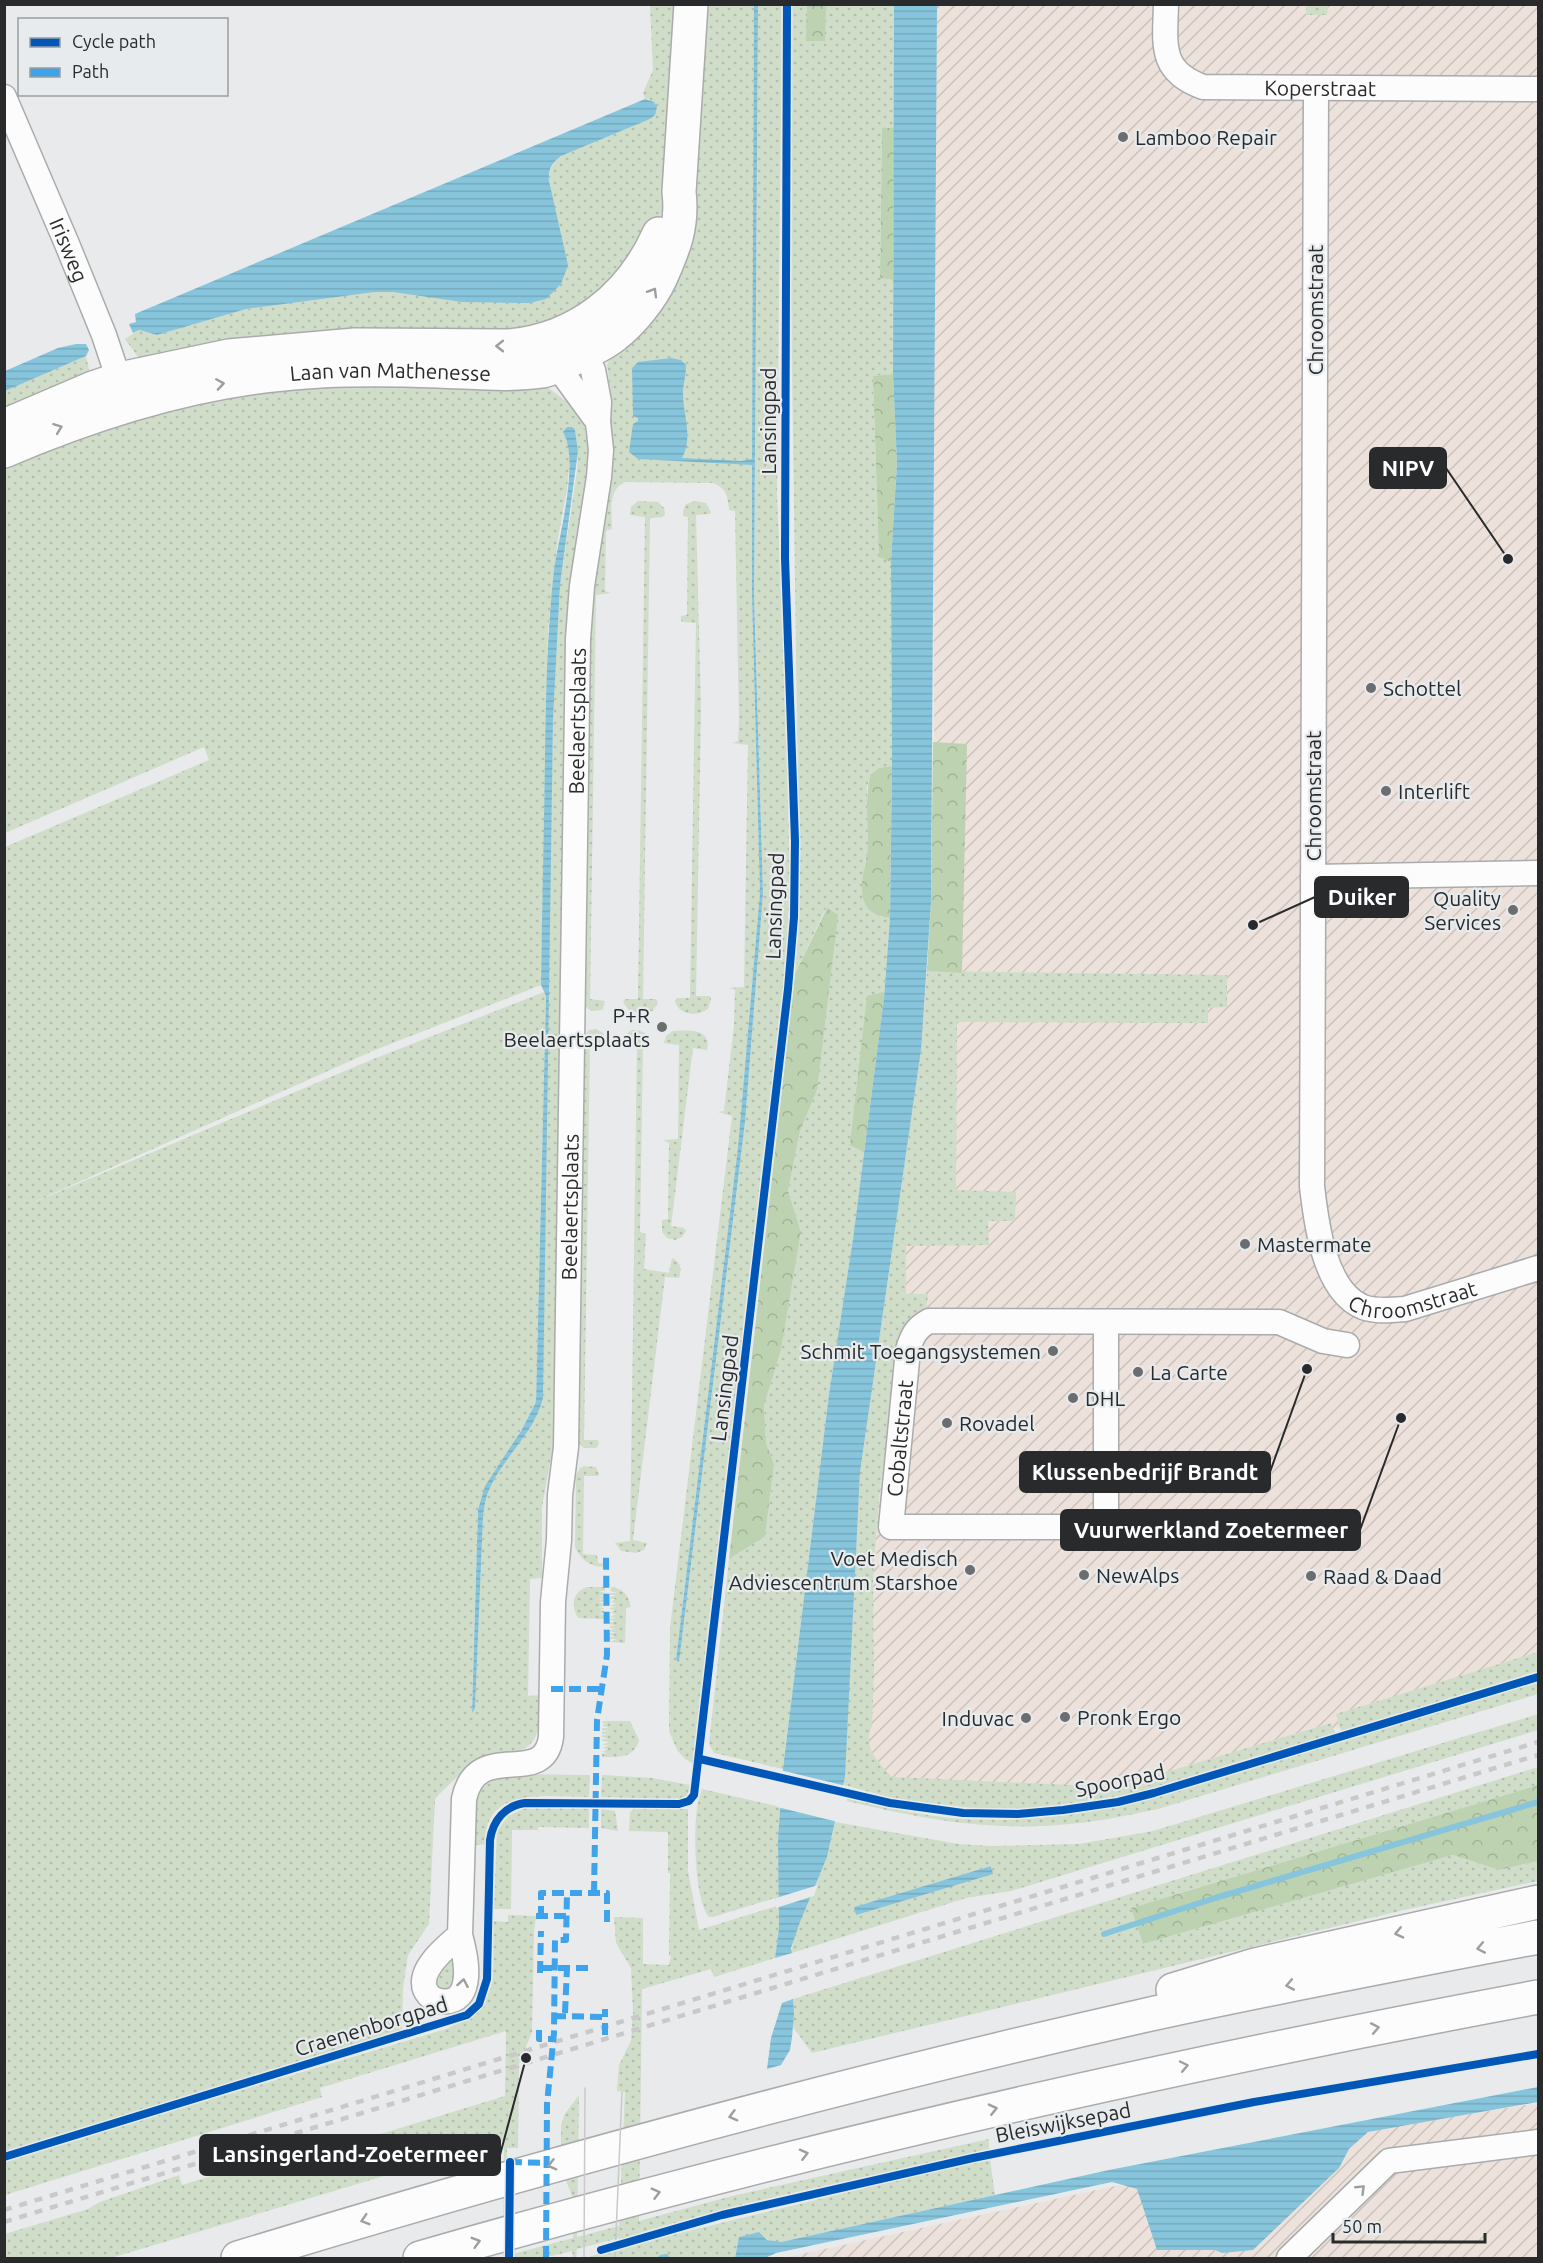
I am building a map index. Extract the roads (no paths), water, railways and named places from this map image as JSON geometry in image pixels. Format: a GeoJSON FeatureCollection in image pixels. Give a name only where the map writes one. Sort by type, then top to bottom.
{"type":"FeatureCollection","features":[{"type":"Feature","properties":{"kind":"main road","name":"Laan van Mathenesse"},"geometry":{"type":"LineString","coordinates":[[4,451],[59,427],[124,392],[229,356],[355,345],[509,346],[534,344],[566,352],[587,322],[635,276],[655,244],[679,192],[691,4]]}},
{"type":"Feature","properties":{"kind":"main road","name":"Laan van Mathenesse"},"geometry":{"type":"LineString","coordinates":[[4,426],[93,388],[124,392]]}},
{"type":"Feature","properties":{"kind":"main road"},"geometry":{"type":"LineString","coordinates":[[831,2091],[1255,1965],[1539,1902]]}},
{"type":"Feature","properties":{"kind":"main road"},"geometry":{"type":"LineString","coordinates":[[237,2259],[492,2182],[831,2091],[1143,2016],[1539,1937]]}},
{"type":"Feature","properties":{"kind":"main road"},"geometry":{"type":"LineString","coordinates":[[420,2259],[737,2171],[984,2111],[1249,2053],[1538,1998]]}},
{"type":"Feature","properties":{"kind":"street","name":"Koperstraat"},"geometry":{"type":"LineString","coordinates":[[1166,4],[1166,53],[1171,65],[1180,76],[1203,87],[1539,89]]}},
{"type":"Feature","properties":{"kind":"street","name":"Chroomstraat"},"geometry":{"type":"LineString","coordinates":[[1316,88],[1312,877],[1312,1186],[1316,1221],[1320,1240],[1334,1276],[1346,1295],[1362,1306],[1382,1310],[1405,1310],[1539,1268]]}},
{"type":"Feature","properties":{"kind":"street","name":"Irisweg"},"geometry":{"type":"LineString","coordinates":[[4,97],[67,244],[124,392]]}},
{"type":"Feature","properties":{"kind":"street","name":"Beelaertsplaats"},"geometry":{"type":"LineString","coordinates":[[460,1935],[464,1799],[467,1788],[478,1774],[491,1766],[530,1764],[537,1761],[547,1749],[551,1737],[553,1602],[559,1540],[560,1495],[566,1447],[578,630],[582,586],[600,467],[598,422],[566,352]]}},
{"type":"Feature","properties":{"kind":"street"},"geometry":{"type":"LineString","coordinates":[[1312,877],[1539,873]]}},
{"type":"Feature","properties":{"kind":"street","name":"Cobaltstraat"},"geometry":{"type":"LineString","coordinates":[[1346,1527],[891,1527],[908,1350],[912,1335],[929,1321],[1279,1322],[1323,1341],[1347,1345]]}},
{"type":"Feature","properties":{"kind":"street"},"geometry":{"type":"LineString","coordinates":[[1106,1322],[1106,1526]]}},
{"type":"Feature","properties":{"kind":"street"},"geometry":{"type":"LineString","coordinates":[[1289,2259],[1389,2161],[1539,2142]]}},
{"type":"Feature","properties":{"kind":"water"},"geometry":{"type":"Polygon","coordinates":[[[754,5],[758,5],[754,596],[763,893],[745,1122],[679,1662],[676,1660],[738,1147],[760,893],[752,596],[752,465],[638,459],[629,452],[633,424],[638,421],[638,418],[633,416],[632,368],[638,362],[671,358],[681,360],[686,365],[683,399],[687,442],[682,458],[741,461],[752,459],[754,5]]]}},
{"type":"Feature","properties":{"kind":"water"},"geometry":{"type":"Polygon","coordinates":[[[894,5],[937,5],[931,902],[921,1050],[860,1472],[845,1777],[827,1857],[800,1922],[791,1948],[792,1953],[775,1958],[779,1928],[778,1839],[783,1769],[829,1394],[853,1239],[884,998],[890,918],[891,562],[897,463],[893,374],[894,5]]]}},
{"type":"Feature","properties":{"kind":"water"},"geometry":{"type":"Polygon","coordinates":[[[645,99],[654,102],[657,107],[655,115],[650,119],[561,156],[551,167],[549,181],[568,265],[561,284],[546,299],[530,303],[462,302],[393,292],[375,292],[246,309],[157,335],[139,330],[133,333],[129,324],[136,322],[135,314],[645,99]]]}},
{"type":"Feature","properties":{"kind":"water"},"geometry":{"type":"Polygon","coordinates":[[[86,344],[89,350],[86,356],[5,391],[5,371],[58,348],[86,344]]]}},
{"type":"Feature","properties":{"kind":"water"},"geometry":{"type":"Polygon","coordinates":[[[567,427],[575,430],[578,451],[560,585],[553,720],[543,1398],[533,1423],[495,1478],[486,1500],[483,1518],[475,1708],[472,1713],[478,1510],[485,1486],[521,1431],[536,1402],[546,996],[541,985],[546,686],[554,570],[569,479],[568,445],[563,432],[567,427]]]}},
{"type":"Feature","properties":{"kind":"water"},"geometry":{"type":"Polygon","coordinates":[[[991,1866],[993,1874],[856,1915],[854,1907],[991,1866]]]}},
{"type":"Feature","properties":{"kind":"water"},"geometry":{"type":"Polygon","coordinates":[[[793,1999],[794,2014],[790,2050],[781,2065],[767,2069],[771,2038],[782,2003],[793,1999]]]}},
{"type":"Feature","properties":{"kind":"water"},"geometry":{"type":"Polygon","coordinates":[[[1538,2087],[1538,2102],[1368,2132],[1349,2149],[1339,2168],[1253,2250],[1222,2253],[1215,2250],[1157,2250],[1137,2189],[1112,2182],[776,2253],[765,2258],[735,2258],[739,2237],[759,2232],[767,2240],[781,2242],[1109,2170],[1538,2087]]]}},
{"type":"Feature","properties":{"kind":"waterway"},"geometry":{"type":"LineString","coordinates":[[1104,1934],[1215,1898],[1538,1802]]}},
{"type":"Feature","properties":{"kind":"waterway"},"geometry":{"type":"LineString","coordinates":[[661,2258],[666,2257]]}},
{"type":"Feature","properties":{"kind":"tram line"},"geometry":{"type":"LineString","coordinates":[[584,2258],[585,2088]]}},
{"type":"Feature","properties":{"kind":"tram line"},"geometry":{"type":"LineString","coordinates":[[615,2258],[622,2092]]}},
{"type":"Feature","properties":{"kind":"railway"},"geometry":{"type":"LineString","coordinates":[[4,2210],[1538,1742]]}},
{"type":"Feature","properties":{"kind":"railway"},"geometry":{"type":"LineString","coordinates":[[4,2222],[1538,1755]]}},
{"type":"Feature","properties":{"kind":"place","name":"Lamboo Repair"},"geometry":{"type":"Point","coordinates":[1123,137]}},
{"type":"Feature","properties":{"kind":"place","name":"NIPV"},"geometry":{"type":"Point","coordinates":[1508,559]}},
{"type":"Feature","properties":{"kind":"place","name":"Schottel"},"geometry":{"type":"Point","coordinates":[1371,688]}},
{"type":"Feature","properties":{"kind":"place","name":"Interlift"},"geometry":{"type":"Point","coordinates":[1386,791]}},
{"type":"Feature","properties":{"kind":"place","name":"Quality Services"},"geometry":{"type":"Point","coordinates":[1513,910]}},
{"type":"Feature","properties":{"kind":"place","name":"Duiker"},"geometry":{"type":"Point","coordinates":[1253,925]}},
{"type":"Feature","properties":{"kind":"place","name":"P+R Beelaertsplaats"},"geometry":{"type":"Point","coordinates":[662,1027]}},
{"type":"Feature","properties":{"kind":"place","name":"Mastermate"},"geometry":{"type":"Point","coordinates":[1245,1244]}},
{"type":"Feature","properties":{"kind":"place","name":"Schmit Toegangsystemen"},"geometry":{"type":"Point","coordinates":[1053,1351]}},
{"type":"Feature","properties":{"kind":"place","name":"Klussenbedrijf Brandt"},"geometry":{"type":"Point","coordinates":[1307,1369]}},
{"type":"Feature","properties":{"kind":"place","name":"La Carte"},"geometry":{"type":"Point","coordinates":[1138,1372]}},
{"type":"Feature","properties":{"kind":"place","name":"DHL"},"geometry":{"type":"Point","coordinates":[1073,1398]}},
{"type":"Feature","properties":{"kind":"place","name":"Vuurwerkland Zoetermeer"},"geometry":{"type":"Point","coordinates":[1401,1418]}},
{"type":"Feature","properties":{"kind":"place","name":"Rovadel"},"geometry":{"type":"Point","coordinates":[947,1423]}},
{"type":"Feature","properties":{"kind":"place","name":"Voet Medisch Adviescentrum Starshoe"},"geometry":{"type":"Point","coordinates":[970,1570]}},
{"type":"Feature","properties":{"kind":"place","name":"NewAlps"},"geometry":{"type":"Point","coordinates":[1084,1575]}},
{"type":"Feature","properties":{"kind":"place","name":"Raad & Daad"},"geometry":{"type":"Point","coordinates":[1311,1576]}},
{"type":"Feature","properties":{"kind":"place","name":"Pronk Ergo"},"geometry":{"type":"Point","coordinates":[1065,1717]}},
{"type":"Feature","properties":{"kind":"place","name":"Induvac"},"geometry":{"type":"Point","coordinates":[1026,1718]}},
{"type":"Feature","properties":{"kind":"place","name":"Lansingerland-Zoetermeer"},"geometry":{"type":"Point","coordinates":[526,2058]}}]}
